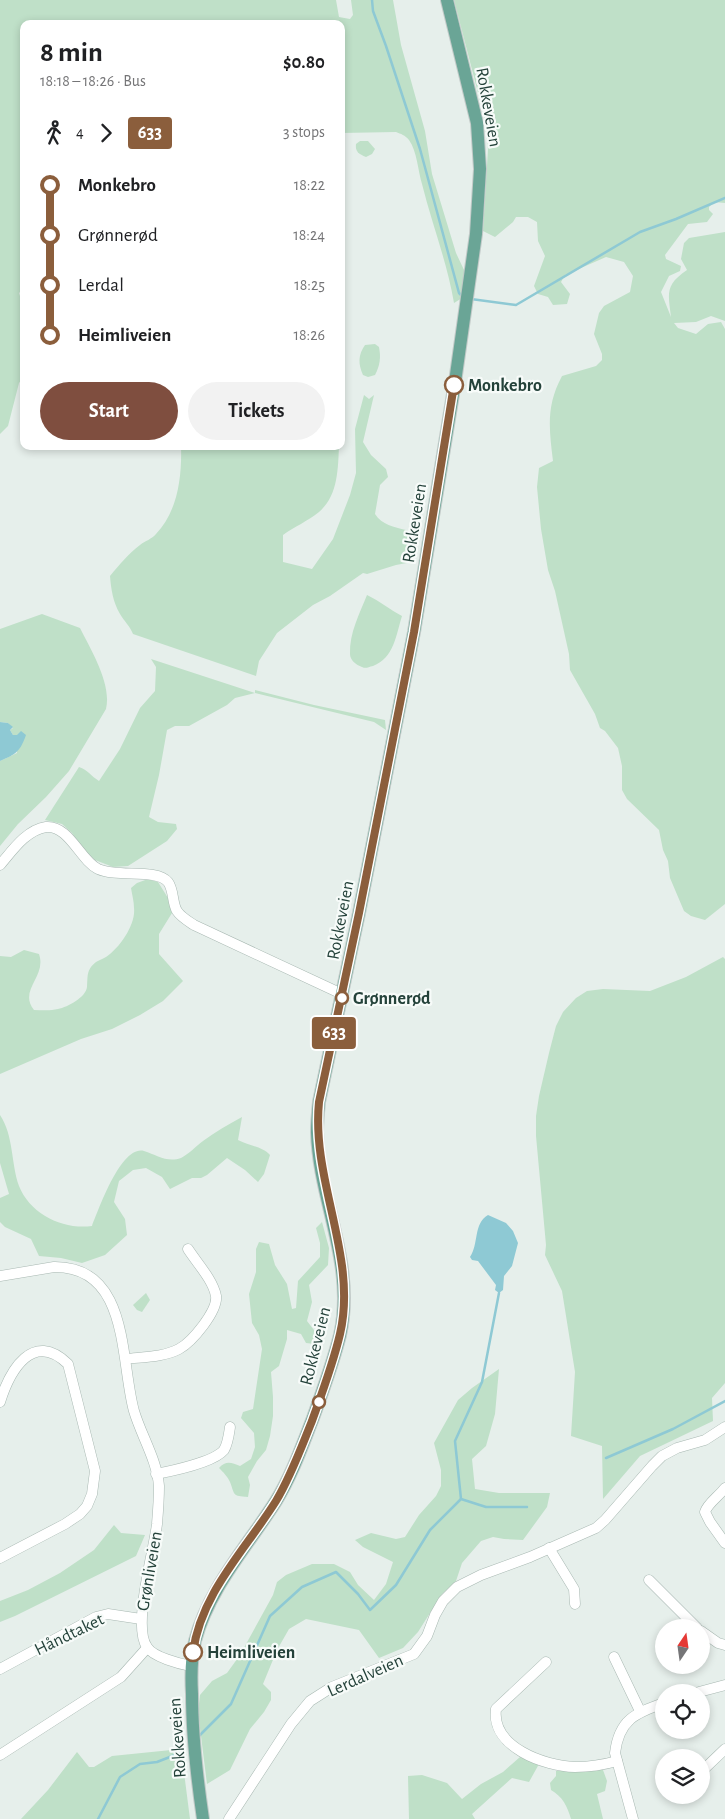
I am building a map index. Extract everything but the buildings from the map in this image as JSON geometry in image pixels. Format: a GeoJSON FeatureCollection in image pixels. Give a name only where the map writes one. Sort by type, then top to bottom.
{"type":"FeatureCollection","features":[{"type":"Feature","properties":{"kind":"main road","name":"Rokkeveien"},"geometry":{"type":"LineString","coordinates":[[203,1819],[194,1748],[191,1666],[197,1634],[212,1597],[276,1501],[291,1472],[323,1390],[340,1334],[345,1302],[343,1271],[320,1158],[317,1134],[319,1102],[414,632],[467,297],[478,206],[480,149],[477,122],[447,0]]}},
{"type":"Feature","properties":{"kind":"street"},"geometry":{"type":"LineString","coordinates":[[0,865],[31,833],[46,827],[57,830],[68,837],[86,860],[97,868],[111,873],[158,875],[168,882],[176,910],[183,918],[194,925],[342,994]]}},
{"type":"Feature","properties":{"kind":"street"},"geometry":{"type":"LineString","coordinates":[[126,1359],[166,1354],[180,1349],[208,1318],[215,1306],[216,1296],[212,1286],[188,1249]]}},
{"type":"Feature","properties":{"kind":"street","name":"Grønliveien"},"geometry":{"type":"LineString","coordinates":[[0,1276],[29,1270],[63,1267],[80,1271],[103,1289],[118,1319],[134,1410],[158,1485],[157,1523],[141,1619],[143,1638],[147,1648]]}},
{"type":"Feature","properties":{"kind":"street"},"geometry":{"type":"LineString","coordinates":[[0,1402],[14,1370],[25,1357],[37,1352],[49,1351],[59,1355],[68,1364],[95,1471],[92,1494],[87,1506],[80,1514],[65,1524],[0,1558]]}},
{"type":"Feature","properties":{"kind":"street"},"geometry":{"type":"LineString","coordinates":[[156,1474],[199,1463],[223,1451],[228,1440],[230,1427]]}},
{"type":"Feature","properties":{"kind":"street","name":"Lerdalveien"},"geometry":{"type":"LineString","coordinates":[[229,1819],[292,1724],[310,1702],[332,1687],[414,1654],[427,1636],[443,1601],[457,1587],[481,1575],[588,1532],[600,1525],[662,1456],[677,1448],[705,1440],[725,1427]]}},
{"type":"Feature","properties":{"kind":"street"},"geometry":{"type":"LineString","coordinates":[[725,1488],[707,1506],[705,1512],[725,1543]]}},
{"type":"Feature","properties":{"kind":"street"},"geometry":{"type":"LineString","coordinates":[[550,1548],[574,1589],[575,1604]]}},
{"type":"Feature","properties":{"kind":"street"},"geometry":{"type":"LineString","coordinates":[[649,1580],[688,1619]]}},
{"type":"Feature","properties":{"kind":"street","name":"Håndtaket"},"geometry":{"type":"LineString","coordinates":[[0,1669],[96,1617],[108,1614],[141,1619]]}},
{"type":"Feature","properties":{"kind":"street"},"geometry":{"type":"LineString","coordinates":[[710,1637],[725,1645]]}},
{"type":"Feature","properties":{"kind":"street"},"geometry":{"type":"LineString","coordinates":[[0,1756],[121,1677],[147,1648],[162,1657],[191,1666]]}},
{"type":"Feature","properties":{"kind":"street"},"geometry":{"type":"LineString","coordinates":[[614,1657],[640,1711]]}},
{"type":"Feature","properties":{"kind":"street"},"geometry":{"type":"LineString","coordinates":[[546,1662],[496,1709],[495,1718],[507,1740],[524,1754],[557,1764],[574,1767],[617,1762]]}},
{"type":"Feature","properties":{"kind":"street"},"geometry":{"type":"LineString","coordinates":[[710,1689],[725,1685]]}},
{"type":"Feature","properties":{"kind":"street"},"geometry":{"type":"LineString","coordinates":[[633,1819],[614,1753],[619,1735],[626,1724],[640,1711],[655,1706]]}},
{"type":"Feature","properties":{"kind":"street"},"geometry":{"type":"LineString","coordinates":[[710,1763],[725,1749]]}},
{"type":"Feature","properties":{"kind":"green space"},"geometry":{"type":"Polygon","coordinates":[[[0,0],[336,0],[339,17],[350,19],[353,15],[351,0],[393,0],[401,45],[425,131],[432,174],[456,253],[465,272],[462,298],[454,303],[416,155],[409,140],[396,132],[345,133],[345,20],[20,20],[20,382],[8,426],[0,434],[0,0]]]}},
{"type":"Feature","properties":{"kind":"green space"},"geometry":{"type":"Polygon","coordinates":[[[454,0],[725,0],[725,203],[714,202],[709,207],[713,214],[707,222],[688,224],[665,255],[666,259],[681,266],[680,271],[669,276],[661,292],[671,317],[669,296],[671,285],[687,270],[681,259],[684,243],[689,238],[725,232],[725,321],[711,316],[696,322],[674,323],[678,328],[696,334],[708,324],[721,322],[725,329],[725,904],[705,920],[691,916],[684,911],[670,878],[668,861],[663,850],[659,830],[627,799],[622,790],[622,766],[618,748],[605,731],[600,728],[595,714],[570,670],[569,654],[555,591],[548,570],[541,529],[537,487],[539,468],[553,461],[550,417],[553,397],[562,376],[596,366],[602,360],[602,354],[594,334],[599,313],[604,306],[630,292],[633,276],[624,262],[606,257],[565,275],[561,282],[570,294],[567,304],[553,305],[548,297],[538,294],[534,286],[545,256],[538,241],[537,222],[528,217],[516,217],[513,222],[495,237],[483,231],[488,149],[484,116],[454,0]]]}},
{"type":"Feature","properties":{"kind":"green space"},"geometry":{"type":"Polygon","coordinates":[[[360,141],[368,141],[375,149],[372,154],[366,157],[358,152],[356,144],[360,141]]]}},
{"type":"Feature","properties":{"kind":"green space"},"geometry":{"type":"Polygon","coordinates":[[[375,344],[379,347],[379,365],[375,375],[368,377],[363,375],[361,371],[360,356],[365,345],[375,344]]]}},
{"type":"Feature","properties":{"kind":"green space"},"geometry":{"type":"Polygon","coordinates":[[[364,395],[369,399],[374,395],[363,442],[371,455],[386,469],[388,477],[380,485],[375,514],[385,523],[406,530],[411,547],[412,562],[367,574],[363,573],[330,596],[313,605],[277,633],[259,661],[256,676],[133,634],[116,605],[110,576],[132,552],[154,536],[169,515],[177,493],[181,469],[181,450],[339,450],[336,482],[325,506],[319,512],[283,535],[283,562],[312,569],[333,539],[350,495],[356,473],[355,429],[364,395]]]}},
{"type":"Feature","properties":{"kind":"green space"},"geometry":{"type":"Polygon","coordinates":[[[367,595],[402,616],[390,652],[380,662],[365,668],[352,660],[350,646],[356,623],[367,595]]]}},
{"type":"Feature","properties":{"kind":"green space"},"geometry":{"type":"Polygon","coordinates":[[[42,614],[80,628],[95,657],[103,678],[107,699],[106,709],[69,771],[18,824],[0,846],[0,761],[17,753],[17,735],[13,735],[10,730],[13,728],[8,723],[0,722],[0,629],[42,614]]]}},
{"type":"Feature","properties":{"kind":"green space"},"geometry":{"type":"Polygon","coordinates":[[[151,659],[255,693],[235,698],[227,705],[189,726],[175,726],[167,730],[149,817],[158,822],[176,824],[177,829],[167,841],[128,866],[113,867],[95,860],[62,824],[45,820],[79,767],[99,781],[120,749],[140,708],[155,691],[156,667],[151,659]]]}},
{"type":"Feature","properties":{"kind":"green space"},"geometry":{"type":"Polygon","coordinates":[[[255,690],[385,720],[386,730],[374,722],[255,693],[255,690]]]}},
{"type":"Feature","properties":{"kind":"green space"},"geometry":{"type":"Polygon","coordinates":[[[148,879],[158,882],[168,898],[172,913],[159,934],[159,954],[183,981],[163,1001],[140,1015],[112,1029],[81,1039],[0,1074],[0,956],[11,957],[24,950],[39,954],[39,970],[29,996],[34,1010],[55,1010],[71,1004],[86,991],[88,973],[91,968],[122,942],[130,928],[134,914],[131,888],[137,883],[148,879]]]}},
{"type":"Feature","properties":{"kind":"green space"},"geometry":{"type":"Polygon","coordinates":[[[723,957],[725,959],[725,1383],[712,1398],[713,1421],[640,1456],[603,1499],[602,1446],[571,1436],[575,1372],[562,1291],[545,1255],[546,1245],[536,1136],[539,1096],[556,1026],[563,1012],[576,998],[587,991],[603,989],[650,991],[686,977],[723,957]]]}},
{"type":"Feature","properties":{"kind":"green space"},"geometry":{"type":"Polygon","coordinates":[[[0,1115],[8,1132],[16,1177],[24,1196],[31,1205],[49,1218],[81,1227],[92,1226],[112,1180],[127,1158],[135,1152],[144,1151],[171,1160],[181,1158],[212,1134],[242,1117],[238,1140],[263,1150],[270,1155],[264,1174],[258,1182],[245,1170],[227,1158],[207,1175],[201,1178],[192,1178],[170,1189],[162,1177],[146,1168],[133,1170],[119,1181],[114,1202],[125,1219],[127,1235],[105,1255],[82,1263],[61,1258],[39,1256],[31,1239],[5,1227],[0,1222],[0,1198],[9,1194],[0,1163],[0,1115]]]}},
{"type":"Feature","properties":{"kind":"green space"},"geometry":{"type":"Polygon","coordinates":[[[322,1222],[329,1248],[328,1265],[309,1285],[312,1302],[307,1321],[317,1334],[315,1344],[306,1343],[301,1334],[287,1330],[287,1339],[279,1366],[271,1372],[273,1416],[266,1450],[248,1477],[250,1485],[248,1497],[239,1496],[235,1494],[228,1478],[219,1468],[227,1463],[240,1466],[251,1459],[255,1447],[254,1433],[241,1418],[243,1412],[253,1409],[262,1349],[259,1335],[252,1323],[249,1294],[256,1272],[256,1249],[259,1242],[269,1244],[275,1265],[287,1284],[292,1309],[296,1308],[298,1281],[320,1257],[320,1243],[316,1228],[322,1222]]]}},
{"type":"Feature","properties":{"kind":"green space"},"geometry":{"type":"Polygon","coordinates":[[[146,1293],[150,1300],[142,1312],[133,1305],[146,1293]]]}},
{"type":"Feature","properties":{"kind":"green space"},"geometry":{"type":"Polygon","coordinates":[[[499,1369],[495,1414],[486,1446],[472,1459],[475,1489],[499,1493],[550,1493],[547,1507],[523,1540],[493,1537],[481,1541],[462,1563],[456,1581],[442,1594],[418,1632],[403,1648],[379,1658],[359,1630],[306,1619],[289,1629],[277,1650],[263,1684],[271,1692],[271,1700],[250,1729],[230,1770],[207,1784],[198,1712],[200,1695],[212,1681],[227,1673],[240,1655],[273,1595],[277,1582],[286,1575],[312,1564],[334,1564],[350,1572],[358,1585],[374,1600],[386,1584],[393,1562],[363,1547],[355,1540],[371,1533],[396,1539],[405,1537],[419,1515],[436,1496],[441,1486],[441,1470],[434,1443],[458,1400],[499,1369]]]}},
{"type":"Feature","properties":{"kind":"green space"},"geometry":{"type":"Polygon","coordinates":[[[114,1525],[121,1533],[145,1535],[136,1556],[0,1622],[0,1601],[28,1590],[60,1573],[94,1550],[114,1525]]]}},
{"type":"Feature","properties":{"kind":"green space"},"geometry":{"type":"Polygon","coordinates":[[[181,1749],[190,1819],[21,1819],[48,1790],[77,1752],[89,1767],[94,1767],[112,1756],[181,1749]]]}},
{"type":"Feature","properties":{"kind":"green space"},"geometry":{"type":"Polygon","coordinates":[[[520,1757],[539,1764],[529,1782],[512,1778],[472,1814],[475,1819],[409,1819],[408,1776],[422,1775],[447,1783],[462,1799],[481,1784],[503,1772],[520,1757]]]}},
{"type":"Feature","properties":{"kind":"green space"},"geometry":{"type":"Polygon","coordinates":[[[603,1770],[607,1781],[605,1791],[597,1794],[603,1819],[571,1819],[564,1802],[551,1790],[550,1783],[556,1776],[556,1771],[603,1770]]]}},
{"type":"Feature","properties":{"kind":"water"},"geometry":{"type":"Polygon","coordinates":[[[0,722],[8,723],[13,727],[10,730],[13,735],[17,735],[21,731],[26,735],[17,752],[0,761],[0,722]]]}},
{"type":"Feature","properties":{"kind":"water"},"geometry":{"type":"Polygon","coordinates":[[[488,1215],[506,1223],[513,1231],[518,1243],[512,1266],[504,1276],[503,1290],[499,1293],[495,1290],[496,1285],[478,1261],[472,1260],[470,1257],[480,1224],[488,1215]]]}},
{"type":"Feature","properties":{"kind":"waterway"},"geometry":{"type":"LineString","coordinates":[[372,0],[373,11],[420,149],[459,293],[463,297]]}},
{"type":"Feature","properties":{"kind":"waterway"},"geometry":{"type":"LineString","coordinates":[[471,299],[516,305],[640,232],[725,198]]}},
{"type":"Feature","properties":{"kind":"waterway"},"geometry":{"type":"LineString","coordinates":[[461,1499],[455,1441],[482,1382],[499,1293]]}},
{"type":"Feature","properties":{"kind":"waterway"},"geometry":{"type":"LineString","coordinates":[[606,1458],[673,1429],[725,1401]]}},
{"type":"Feature","properties":{"kind":"waterway"},"geometry":{"type":"LineString","coordinates":[[198,1737],[231,1704],[270,1616],[302,1587],[336,1572],[358,1594],[370,1610],[396,1585],[430,1530],[461,1499],[486,1507],[527,1507]]}},
{"type":"Feature","properties":{"kind":"waterway"},"geometry":{"type":"LineString","coordinates":[[98,1819],[120,1777],[140,1764],[157,1762],[180,1753]]}},
{"type":"Feature","properties":{"kind":"bus line","name":"633"},"geometry":{"type":"LineString","coordinates":[[193,1652],[197,1634],[212,1597],[230,1567],[276,1501],[291,1472],[323,1390],[340,1334],[345,1302],[343,1271],[320,1158],[317,1118],[324,1073],[359,913],[414,632],[454,385]]}},
{"type":"Feature","properties":{"kind":"place","name":"Monkebro"},"geometry":{"type":"Point","coordinates":[454,385]}},
{"type":"Feature","properties":{"kind":"place","name":"Grønnerød"},"geometry":{"type":"Point","coordinates":[342,998]}},
{"type":"Feature","properties":{"kind":"place","name":"Heimliveien"},"geometry":{"type":"Point","coordinates":[193,1652]}}]}
